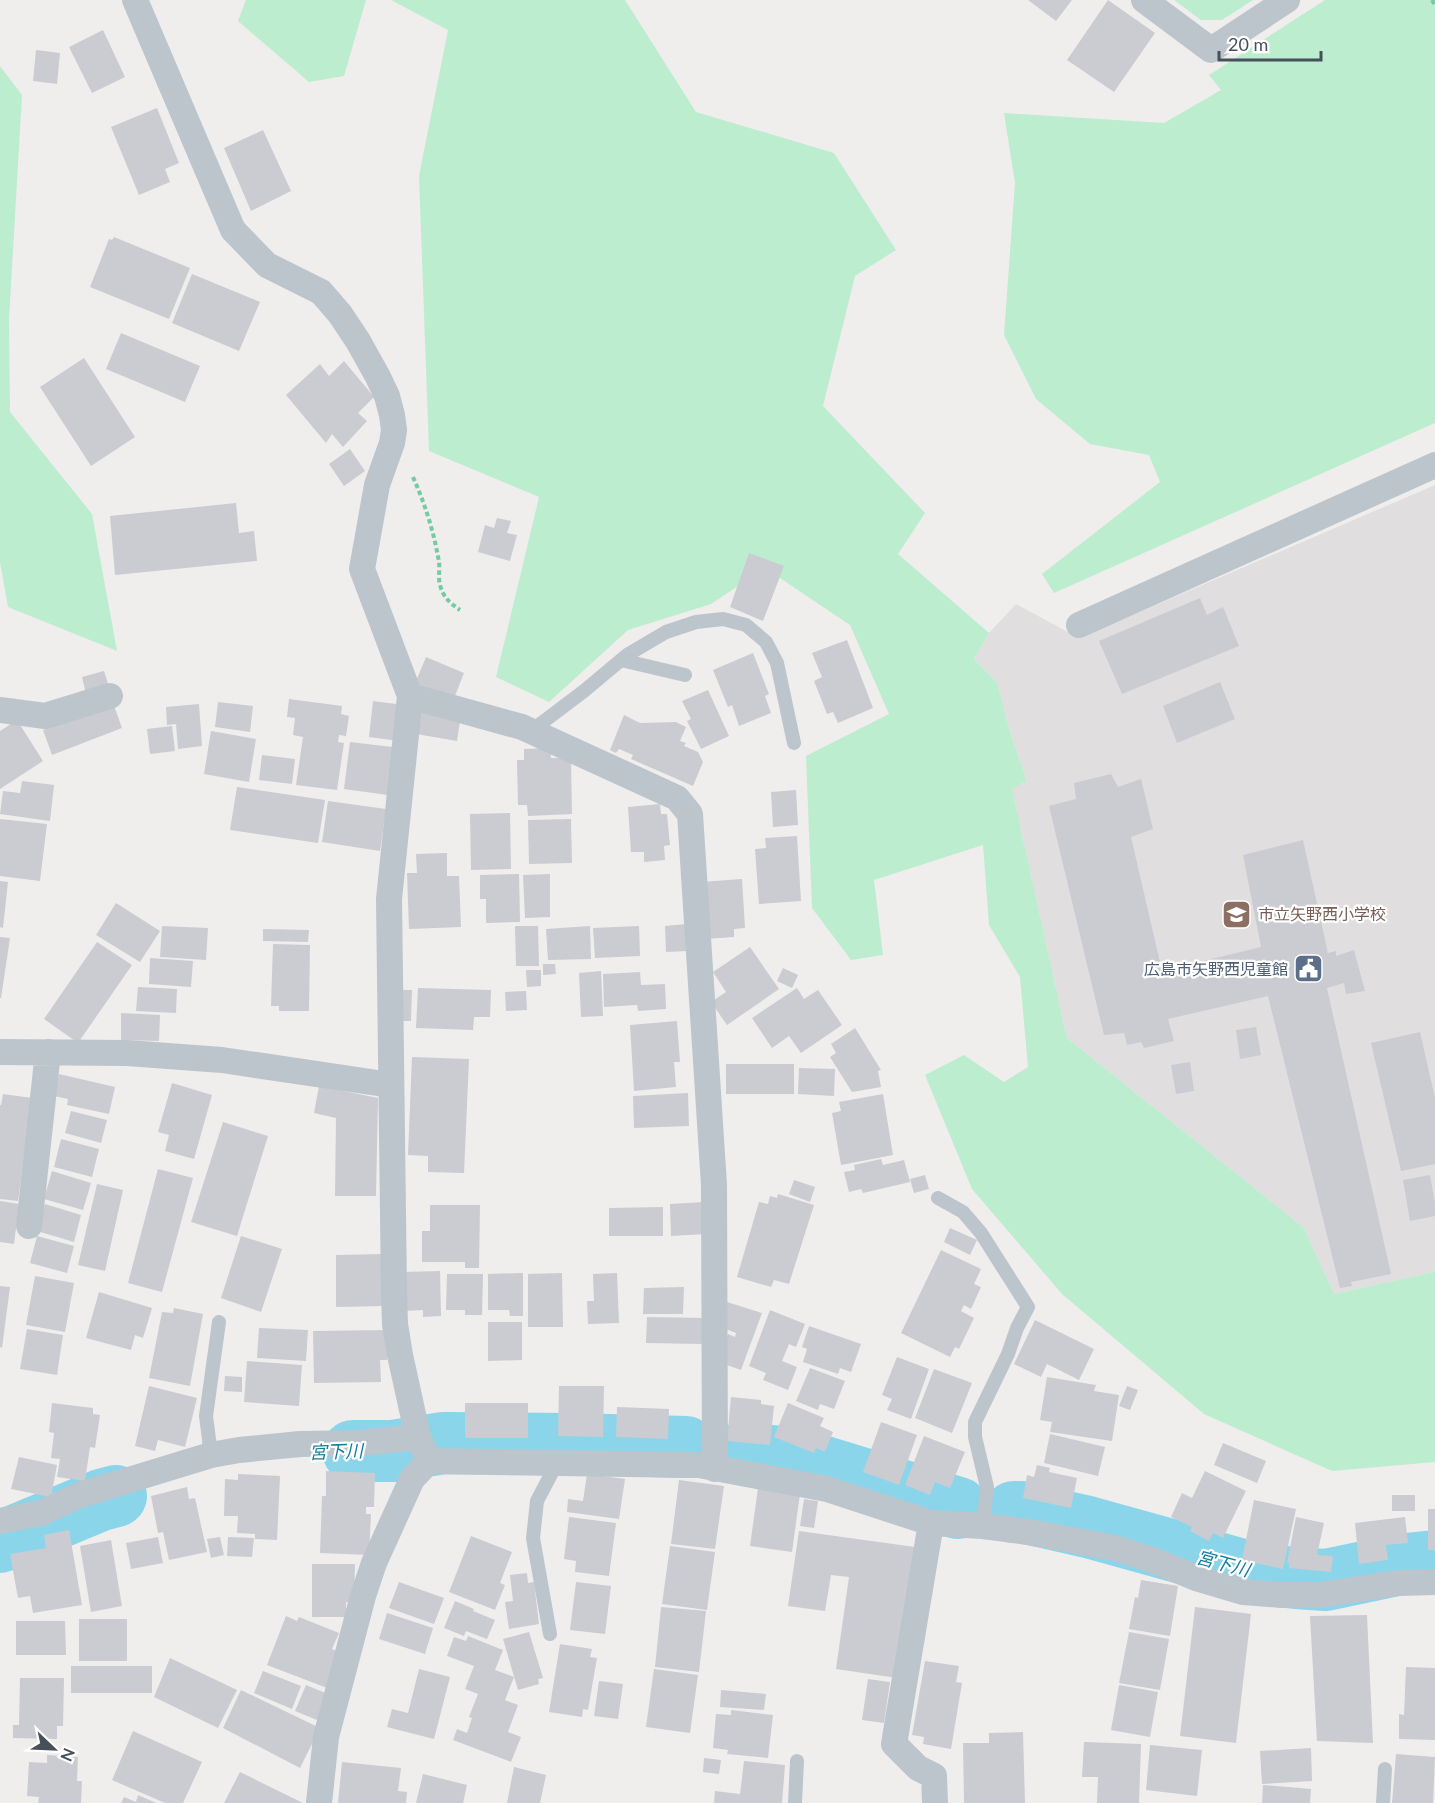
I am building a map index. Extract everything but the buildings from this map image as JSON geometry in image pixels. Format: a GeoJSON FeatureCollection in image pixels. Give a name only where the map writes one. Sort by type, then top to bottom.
{"type":"FeatureCollection","features":[{"type":"Feature","properties":{"kind":"street"},"geometry":{"type":"LineString","coordinates":[[135,0],[233,230],[267,265],[321,292],[340,314],[378,377],[387,396],[393,423],[392,443],[377,485],[362,569],[410,696],[390,899],[395,1324],[423,1448],[412,1479],[374,1563],[326,1737],[319,1803]]}},
{"type":"Feature","properties":{"kind":"street"},"geometry":{"type":"LineString","coordinates":[[1144,0],[1211,50],[1287,0]]}},
{"type":"Feature","properties":{"kind":"street"},"geometry":{"type":"LineString","coordinates":[[1079,626],[1435,465]]}},
{"type":"Feature","properties":{"kind":"street"},"geometry":{"type":"LineString","coordinates":[[0,710],[45,716],[110,696]]}},
{"type":"Feature","properties":{"kind":"street"},"geometry":{"type":"LineString","coordinates":[[410,696],[483,715],[531,731],[677,798],[690,814],[714,1185],[715,1469]]}},
{"type":"Feature","properties":{"kind":"street"},"geometry":{"type":"LineString","coordinates":[[0,1052],[127,1053],[222,1060],[391,1085]]}},
{"type":"Feature","properties":{"kind":"street"},"geometry":{"type":"LineString","coordinates":[[29,1226],[48,1052]]}},
{"type":"Feature","properties":{"kind":"street"},"geometry":{"type":"LineString","coordinates":[[0,1521],[41,1512],[80,1495],[211,1455],[300,1444],[360,1443],[557,1463],[699,1466],[826,1489],[931,1523],[983,1526],[1028,1532],[1114,1548],[1155,1561],[1196,1578],[1243,1592],[1282,1595],[1320,1594],[1398,1583],[1435,1582]]}},
{"type":"Feature","properties":{"kind":"street"},"geometry":{"type":"LineString","coordinates":[[931,1523],[894,1744],[918,1768],[934,1776],[935,1803]]}},
{"type":"Feature","properties":{"kind":"lane"},"geometry":{"type":"LineString","coordinates":[[531,731],[584,692],[621,660],[666,632],[696,622],[723,619],[746,626],[766,642],[777,663],[794,743]]}},
{"type":"Feature","properties":{"kind":"lane"},"geometry":{"type":"LineString","coordinates":[[621,660],[685,675]]}},
{"type":"Feature","properties":{"kind":"lane"},"geometry":{"type":"LineString","coordinates":[[938,1198],[963,1212],[981,1233],[1028,1307],[975,1422],[975,1437],[987,1487],[983,1526]]}},
{"type":"Feature","properties":{"kind":"lane"},"geometry":{"type":"LineString","coordinates":[[211,1455],[207,1416],[219,1322]]}},
{"type":"Feature","properties":{"kind":"lane"},"geometry":{"type":"LineString","coordinates":[[550,1634],[533,1538],[537,1501],[557,1463]]}},
{"type":"Feature","properties":{"kind":"lane"},"geometry":{"type":"LineString","coordinates":[[795,1803],[796,1761]]}},
{"type":"Feature","properties":{"kind":"lane"},"geometry":{"type":"LineString","coordinates":[[1383,1803],[1385,1769]]}},
{"type":"Feature","properties":{"kind":"path"},"geometry":{"type":"LineString","coordinates":[[1432,0],[1435,5]]}},
{"type":"Feature","properties":{"kind":"path"},"geometry":{"type":"LineString","coordinates":[[392,443],[411,471],[425,504],[440,564],[440,585],[448,602],[460,610]]}},
{"type":"Feature","properties":{"kind":"shaded area","name":"市立矢野西小学校"},"geometry":{"type":"Polygon","coordinates":[[[1435,485],[1435,1270],[1334,1294],[1304,1228],[1067,1038],[1012,789],[1027,781],[1010,732],[997,682],[974,659],[989,633],[1016,604],[1079,638],[1435,485]]]}},
{"type":"Feature","properties":{"kind":"green space"},"geometry":{"type":"Polygon","coordinates":[[[246,0],[366,0],[344,76],[309,82],[238,21],[246,0]]]}},
{"type":"Feature","properties":{"kind":"green space"},"geometry":{"type":"Polygon","coordinates":[[[391,0],[625,0],[696,112],[834,153],[896,250],[855,276],[823,406],[925,513],[898,554],[989,633],[974,659],[997,682],[1010,732],[1027,781],[1012,789],[1067,1038],[1304,1228],[1334,1294],[1435,1270],[1435,1462],[1332,1471],[1204,1414],[1062,1294],[972,1189],[925,1075],[964,1055],[1004,1082],[1028,1067],[1020,977],[989,925],[983,845],[874,880],[883,955],[851,960],[812,908],[806,756],[889,714],[850,625],[765,568],[711,604],[628,630],[549,702],[496,677],[539,497],[429,451],[419,176],[448,30],[391,0]]]}},
{"type":"Feature","properties":{"kind":"green space"},"geometry":{"type":"Polygon","coordinates":[[[1174,0],[1253,0],[1222,20],[1201,20],[1174,0]]]}},
{"type":"Feature","properties":{"kind":"green space"},"geometry":{"type":"Polygon","coordinates":[[[1325,0],[1435,0],[1435,423],[1054,593],[1042,574],[1160,482],[1149,455],[1090,444],[1036,399],[1004,335],[1015,183],[1004,113],[1164,123],[1221,90],[1209,75],[1325,0]]]}},
{"type":"Feature","properties":{"kind":"green space"},"geometry":{"type":"Polygon","coordinates":[[[0,66],[22,95],[9,320],[10,412],[92,514],[117,651],[8,607],[0,562],[0,66]]]}},
{"type":"Feature","properties":{"kind":"waterway","name":"宮下川"},"geometry":{"type":"LineString","coordinates":[[353,1451],[393,1451],[444,1443],[686,1447]]}},
{"type":"Feature","properties":{"kind":"waterway","name":"宮下川"},"geometry":{"type":"LineString","coordinates":[[742,1453],[782,1457],[824,1467],[958,1508]]}},
{"type":"Feature","properties":{"kind":"waterway","name":"宮下川"},"geometry":{"type":"LineString","coordinates":[[0,1542],[101,1500],[116,1496]]}},
{"type":"Feature","properties":{"kind":"waterway","name":"宮下川"},"geometry":{"type":"LineString","coordinates":[[1014,1512],[1088,1527],[1257,1574],[1326,1580],[1397,1565],[1435,1561]]}},
{"type":"Feature","properties":{"kind":"place","name":"市立矢野西小学校"},"geometry":{"type":"Point","coordinates":[1237,914]}},
{"type":"Feature","properties":{"kind":"place","name":"広島市矢野西児童館"},"geometry":{"type":"Point","coordinates":[1309,969]}}]}
